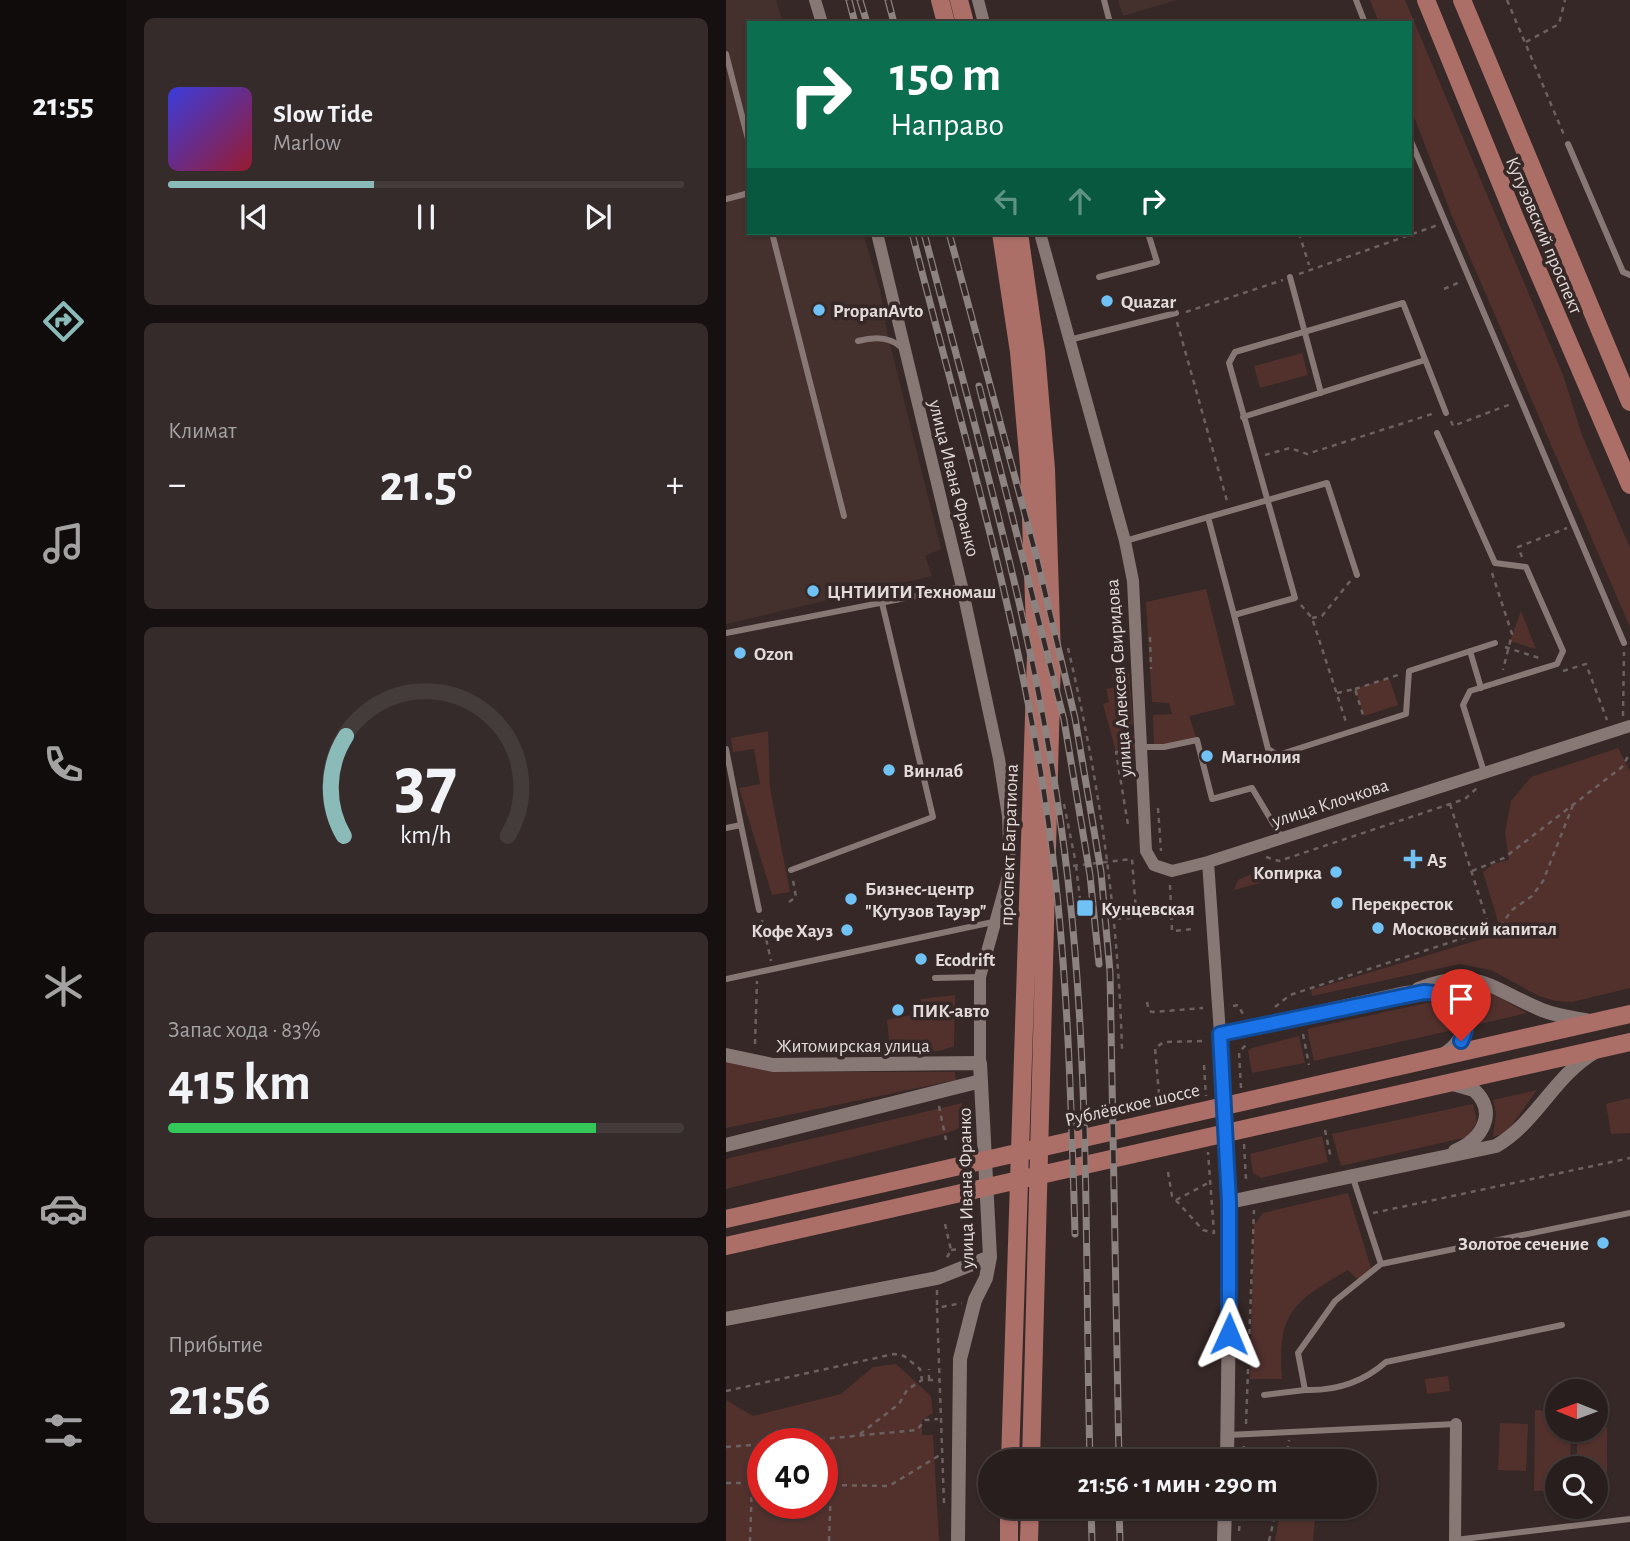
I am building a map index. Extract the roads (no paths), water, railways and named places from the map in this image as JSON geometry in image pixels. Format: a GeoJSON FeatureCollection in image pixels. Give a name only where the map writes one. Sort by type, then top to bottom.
{"type":"FeatureCollection","features":[{"type":"Feature","properties":{"kind":"main road"},"geometry":{"type":"LineString","coordinates":[[940,0],[945,21]]}},
{"type":"Feature","properties":{"kind":"main road"},"geometry":{"type":"LineString","coordinates":[[959,0],[964,21]]}},
{"type":"Feature","properties":{"kind":"main road","name":"Кутузовский проспект"},"geometry":{"type":"LineString","coordinates":[[1427,0],[1515,218],[1630,485]]}},
{"type":"Feature","properties":{"kind":"main road","name":"Кутузовский проспект"},"geometry":{"type":"LineString","coordinates":[[1462,0],[1630,402]]}},
{"type":"Feature","properties":{"kind":"main road","name":"проспект Багратиона"},"geometry":{"type":"LineString","coordinates":[[1001,235],[1019,352],[1029,466],[1036,654],[1010,1449]]}},
{"type":"Feature","properties":{"kind":"main road","name":"проспект Багратиона"},"geometry":{"type":"LineString","coordinates":[[1019,235],[1036,352],[1046,469],[1052,657],[1031,1449]]}},
{"type":"Feature","properties":{"kind":"main road"},"geometry":{"type":"LineString","coordinates":[[1621,466],[1630,496]]}},
{"type":"Feature","properties":{"kind":"main road","name":"Рублёвское шоссе"},"geometry":{"type":"LineString","coordinates":[[726,1219],[1630,1014]]}},
{"type":"Feature","properties":{"kind":"main road"},"geometry":{"type":"LineString","coordinates":[[726,1246],[1630,1042]]}},
{"type":"Feature","properties":{"kind":"main road"},"geometry":{"type":"LineString","coordinates":[[1008,1541],[1009,1519]]}},
{"type":"Feature","properties":{"kind":"main road"},"geometry":{"type":"LineString","coordinates":[[1029,1519],[1029,1541]]}},
{"type":"Feature","properties":{"kind":"street"},"geometry":{"type":"LineString","coordinates":[[815,0],[821,21]]}},
{"type":"Feature","properties":{"kind":"street"},"geometry":{"type":"LineString","coordinates":[[978,0],[983,21]]}},
{"type":"Feature","properties":{"kind":"street","name":"улица Ивана Франко"},"geometry":{"type":"LineString","coordinates":[[877,235],[962,587],[1000,759],[1008,816],[1010,869],[980,976],[980,1063],[990,1257],[986,1278],[975,1300],[960,1359],[958,1541]]}},
{"type":"Feature","properties":{"kind":"street","name":"улица Алексея Свиридова"},"geometry":{"type":"LineString","coordinates":[[1041,235],[1125,541],[1137,624],[1140,749],[1147,851],[1154,864],[1172,872],[1208,862]]}},
{"type":"Feature","properties":{"kind":"street","name":"улица Клочкова"},"geometry":{"type":"LineString","coordinates":[[1208,862],[1626,723]]}},
{"type":"Feature","properties":{"kind":"street"},"geometry":{"type":"LineString","coordinates":[[1208,862],[1229,1202],[1227,1449]]}},
{"type":"Feature","properties":{"kind":"street"},"geometry":{"type":"LineString","coordinates":[[1220,1034],[1406,993],[1441,980],[1470,978],[1487,982],[1545,1011],[1595,1021]]}},
{"type":"Feature","properties":{"kind":"street"},"geometry":{"type":"LineString","coordinates":[[1406,993],[1446,994],[1461,1005],[1465,1013],[1466,1031],[1461,1041],[1440,1057]]}},
{"type":"Feature","properties":{"kind":"street"},"geometry":{"type":"LineString","coordinates":[[1229,1202],[1446,1155],[1478,1152],[1514,1136],[1573,1068],[1603,1048]]}},
{"type":"Feature","properties":{"kind":"street","name":"Житомирская улица"},"geometry":{"type":"LineString","coordinates":[[726,1055],[773,1065],[980,1063]]}},
{"type":"Feature","properties":{"kind":"street"},"geometry":{"type":"LineString","coordinates":[[726,1145],[981,1081]]}},
{"type":"Feature","properties":{"kind":"street"},"geometry":{"type":"LineString","coordinates":[[1446,1155],[1476,1138],[1486,1118],[1480,1096],[1474,1090],[1448,1083]]}},
{"type":"Feature","properties":{"kind":"street"},"geometry":{"type":"LineString","coordinates":[[726,1319],[767,1308],[937,1278],[990,1257]]}},
{"type":"Feature","properties":{"kind":"street"},"geometry":{"type":"LineString","coordinates":[[726,1309],[767,1308]]}},
{"type":"Feature","properties":{"kind":"street"},"geometry":{"type":"LineString","coordinates":[[1455,1541],[1456,1424]]}},
{"type":"Feature","properties":{"kind":"street"},"geometry":{"type":"LineString","coordinates":[[1224,1541],[1225,1519]]}},
{"type":"Feature","properties":{"kind":"lane"},"geometry":{"type":"LineString","coordinates":[[1104,0],[1109,21]]}},
{"type":"Feature","properties":{"kind":"lane"},"geometry":{"type":"LineString","coordinates":[[1356,0],[1364,21]]}},
{"type":"Feature","properties":{"kind":"lane"},"geometry":{"type":"LineString","coordinates":[[726,54],[747,135]]}},
{"type":"Feature","properties":{"kind":"lane"},"geometry":{"type":"LineString","coordinates":[[726,81],[731,73]]}},
{"type":"Feature","properties":{"kind":"lane"},"geometry":{"type":"LineString","coordinates":[[1412,144],[1624,643]]}},
{"type":"Feature","properties":{"kind":"lane"},"geometry":{"type":"LineString","coordinates":[[1568,144],[1623,272],[1630,275]]}},
{"type":"Feature","properties":{"kind":"lane"},"geometry":{"type":"LineString","coordinates":[[726,199],[747,194]]}},
{"type":"Feature","properties":{"kind":"lane"},"geometry":{"type":"LineString","coordinates":[[773,235],[844,516]]}},
{"type":"Feature","properties":{"kind":"lane"},"geometry":{"type":"LineString","coordinates":[[1099,276],[1157,262],[1149,235]]}},
{"type":"Feature","properties":{"kind":"lane"},"geometry":{"type":"LineString","coordinates":[[1290,277],[1321,393]]}},
{"type":"Feature","properties":{"kind":"lane"},"geometry":{"type":"LineString","coordinates":[[1234,615],[1295,598],[1229,363],[1235,352],[1403,303],[1446,413]]}},
{"type":"Feature","properties":{"kind":"lane"},"geometry":{"type":"LineString","coordinates":[[1069,340],[1175,313]]}},
{"type":"Feature","properties":{"kind":"lane"},"geometry":{"type":"LineString","coordinates":[[858,341],[872,338],[889,340],[903,349]]}},
{"type":"Feature","properties":{"kind":"lane"},"geometry":{"type":"LineString","coordinates":[[1243,417],[1425,360]]}},
{"type":"Feature","properties":{"kind":"lane"},"geometry":{"type":"LineString","coordinates":[[1437,433],[1495,563],[1526,567],[1563,651],[1557,664],[1470,691],[1463,705],[1484,772]]}},
{"type":"Feature","properties":{"kind":"lane"},"geometry":{"type":"LineString","coordinates":[[1125,541],[1327,483],[1357,575]]}},
{"type":"Feature","properties":{"kind":"lane"},"geometry":{"type":"LineString","coordinates":[[1208,517],[1268,749],[1278,755],[1406,714],[1409,671],[1495,643]]}},
{"type":"Feature","properties":{"kind":"lane"},"geometry":{"type":"LineString","coordinates":[[726,633],[962,587]]}},
{"type":"Feature","properties":{"kind":"lane"},"geometry":{"type":"LineString","coordinates":[[791,870],[933,817],[882,603]]}},
{"type":"Feature","properties":{"kind":"lane"},"geometry":{"type":"LineString","coordinates":[[1470,651],[1481,688]]}},
{"type":"Feature","properties":{"kind":"lane"},"geometry":{"type":"LineString","coordinates":[[1140,749],[1197,740],[1212,799],[1252,788],[1282,838]]}},
{"type":"Feature","properties":{"kind":"lane"},"geometry":{"type":"LineString","coordinates":[[726,749],[759,910]]}},
{"type":"Feature","properties":{"kind":"lane"},"geometry":{"type":"LineString","coordinates":[[726,828],[741,825]]}},
{"type":"Feature","properties":{"kind":"lane"},"geometry":{"type":"LineString","coordinates":[[726,979],[953,926],[993,922]]}},
{"type":"Feature","properties":{"kind":"lane"},"geometry":{"type":"LineString","coordinates":[[934,978],[980,976]]}},
{"type":"Feature","properties":{"kind":"lane"},"geometry":{"type":"LineString","coordinates":[[1352,1175],[1381,1264]]}},
{"type":"Feature","properties":{"kind":"lane"},"geometry":{"type":"LineString","coordinates":[[1305,1390],[1298,1353],[1335,1301],[1381,1264],[1630,1213]]}},
{"type":"Feature","properties":{"kind":"lane"},"geometry":{"type":"LineString","coordinates":[[1264,1395],[1305,1390],[1332,1391],[1374,1373],[1386,1362],[1562,1325]]}},
{"type":"Feature","properties":{"kind":"lane"},"geometry":{"type":"LineString","coordinates":[[1228,1435],[1456,1424]]}},
{"type":"Feature","properties":{"kind":"lane"},"geometry":{"type":"LineString","coordinates":[[1455,1541],[1630,1520]]}},
{"type":"Feature","properties":{"kind":"railway"},"geometry":{"type":"LineString","coordinates":[[849,0],[854,21]]}},
{"type":"Feature","properties":{"kind":"railway"},"geometry":{"type":"LineString","coordinates":[[860,0],[866,21]]}},
{"type":"Feature","properties":{"kind":"railway"},"geometry":{"type":"LineString","coordinates":[[888,0],[893,21]]}},
{"type":"Feature","properties":{"kind":"railway"},"geometry":{"type":"LineString","coordinates":[[913,235],[1004,589],[1046,806],[1063,966],[1070,1073],[1075,1234]]}},
{"type":"Feature","properties":{"kind":"railway"},"geometry":{"type":"LineString","coordinates":[[925,235],[1008,554],[1043,716],[1057,798],[1068,880],[1080,1025],[1090,1449]]}},
{"type":"Feature","properties":{"kind":"railway"},"geometry":{"type":"LineString","coordinates":[[950,235],[1037,559],[1075,718],[1101,872],[1110,972],[1119,1449]]}},
{"type":"Feature","properties":{"kind":"railway"},"geometry":{"type":"LineString","coordinates":[[979,386],[1064,720],[1090,875],[1099,964]]}},
{"type":"Feature","properties":{"kind":"railway"},"geometry":{"type":"LineString","coordinates":[[1091,1519],[1092,1541]]}},
{"type":"Feature","properties":{"kind":"railway"},"geometry":{"type":"LineString","coordinates":[[1119,1519],[1120,1541]]}},
{"type":"Feature","properties":{"kind":"place","name":"Quazar"},"geometry":{"type":"Point","coordinates":[1107,301]}},
{"type":"Feature","properties":{"kind":"place","name":"PropanAvto"},"geometry":{"type":"Point","coordinates":[819,310]}},
{"type":"Feature","properties":{"kind":"place","name":"ЦНТИИТИ Техномаш"},"geometry":{"type":"Point","coordinates":[813,591]}},
{"type":"Feature","properties":{"kind":"place","name":"Ozon"},"geometry":{"type":"Point","coordinates":[740,653]}},
{"type":"Feature","properties":{"kind":"place","name":"Магнолия"},"geometry":{"type":"Point","coordinates":[1207,756]}},
{"type":"Feature","properties":{"kind":"place","name":"Винлаб"},"geometry":{"type":"Point","coordinates":[889,770]}},
{"type":"Feature","properties":{"kind":"place","name":"А5"},"geometry":{"type":"Point","coordinates":[1413,859]}},
{"type":"Feature","properties":{"kind":"place","name":"Копирка"},"geometry":{"type":"Point","coordinates":[1336,872]}},
{"type":"Feature","properties":{"kind":"place","name":"Бизнес-центр \"Кутузов Тауэр\""},"geometry":{"type":"Point","coordinates":[851,899]}},
{"type":"Feature","properties":{"kind":"place","name":"Перекресток"},"geometry":{"type":"Point","coordinates":[1337,903]}},
{"type":"Feature","properties":{"kind":"place","name":"Кунцевская"},"geometry":{"type":"Point","coordinates":[1085,908]}},
{"type":"Feature","properties":{"kind":"place","name":"Московский капитал"},"geometry":{"type":"Point","coordinates":[1378,928]}},
{"type":"Feature","properties":{"kind":"place","name":"Кофе Хауз"},"geometry":{"type":"Point","coordinates":[847,930]}},
{"type":"Feature","properties":{"kind":"place","name":"Ecodrift"},"geometry":{"type":"Point","coordinates":[921,959]}},
{"type":"Feature","properties":{"kind":"place","name":"ПИК-авто"},"geometry":{"type":"Point","coordinates":[898,1010]}},
{"type":"Feature","properties":{"kind":"place","name":"Золотое сечение"},"geometry":{"type":"Point","coordinates":[1603,1243]}}]}
